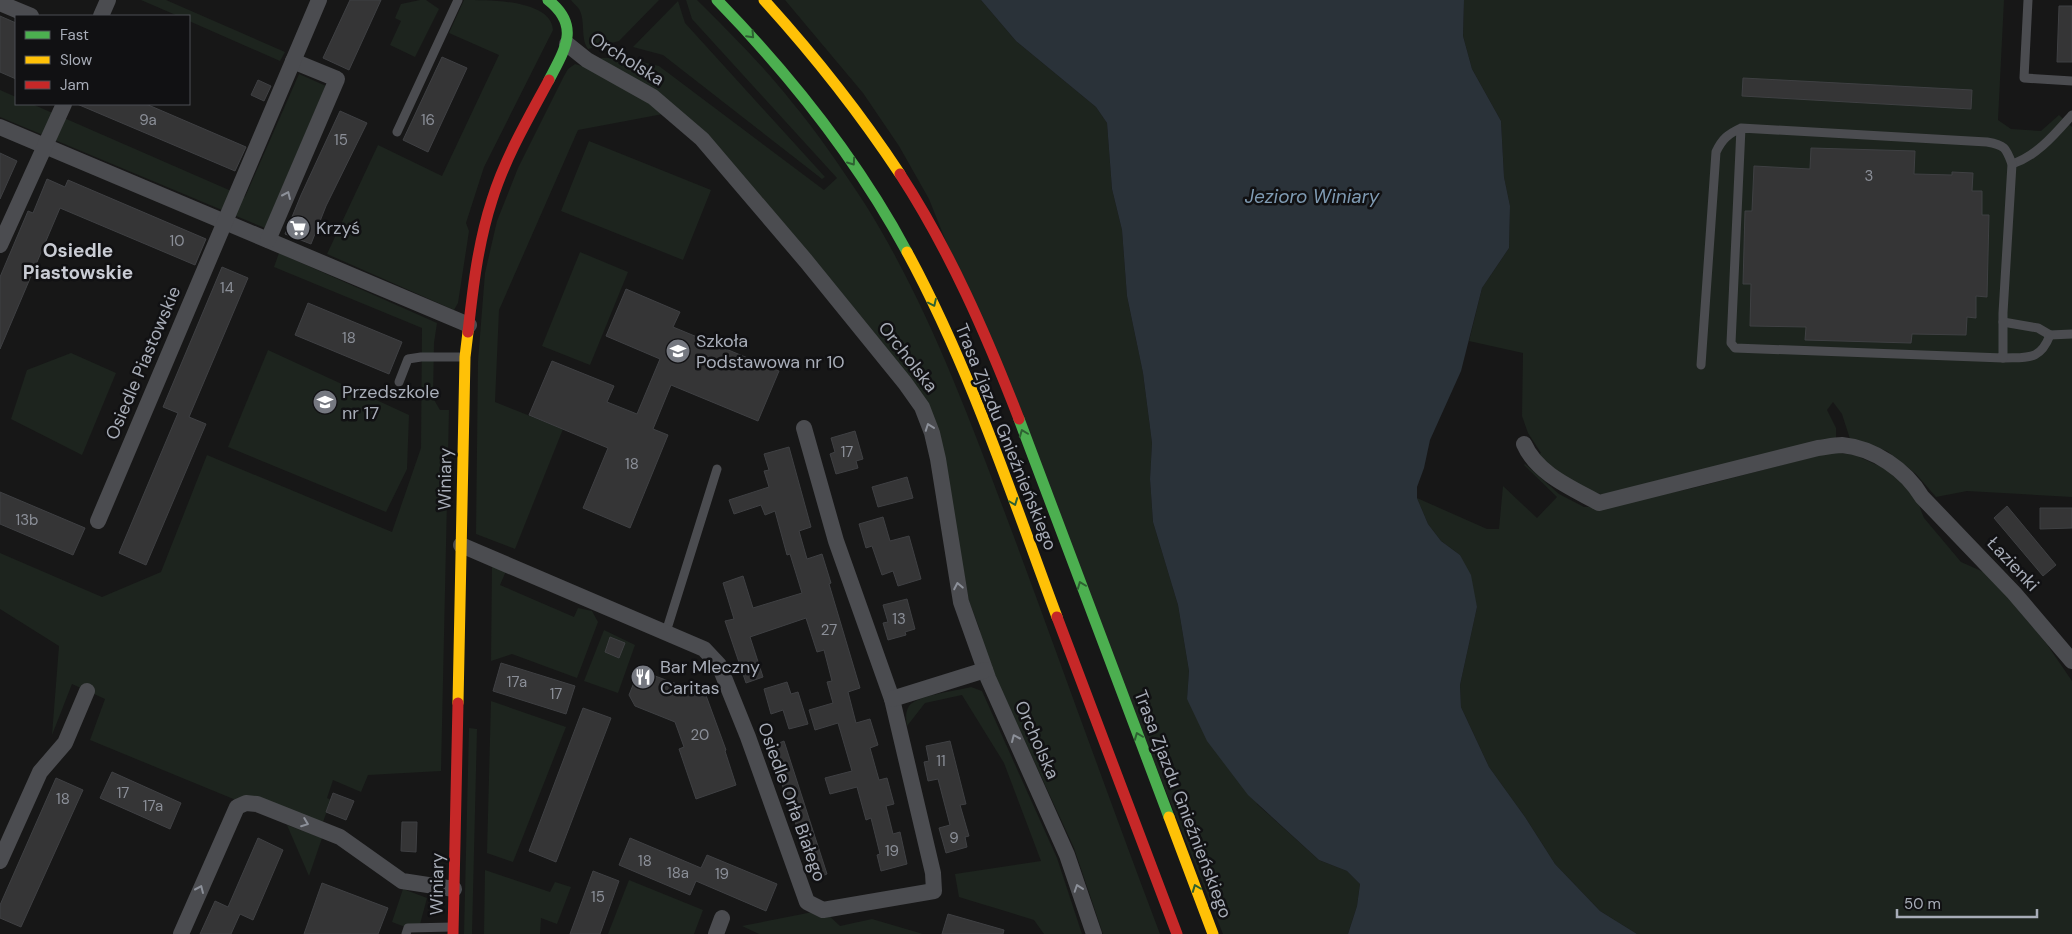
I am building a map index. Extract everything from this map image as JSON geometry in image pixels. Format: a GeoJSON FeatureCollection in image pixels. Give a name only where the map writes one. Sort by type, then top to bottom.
{"type":"FeatureCollection","features":[{"type":"Feature","properties":{"kind":"main road","name":"Orcholska"},"geometry":{"type":"LineString","coordinates":[[548,0],[565,16],[569,30],[567,44]]}},
{"type":"Feature","properties":{"kind":"main road","name":"Trasa Zjazdu Gnieźnieńskiego"},"geometry":{"type":"LineString","coordinates":[[717,0],[774,61],[823,121],[874,195],[923,282],[971,389],[1177,934]]}},
{"type":"Feature","properties":{"kind":"main road","name":"Trasa Zjazdu Gnieźnieńskiego"},"geometry":{"type":"LineString","coordinates":[[764,0],[827,72],[877,139],[914,196],[972,305],[1010,398],[1213,934]]}},
{"type":"Feature","properties":{"kind":"main road","name":"Winiary"},"geometry":{"type":"LineString","coordinates":[[453,931],[465,358],[469,324],[481,240],[492,199],[510,156],[567,44]]}},
{"type":"Feature","properties":{"kind":"street"},"geometry":{"type":"LineString","coordinates":[[101,15],[108,0]]}},
{"type":"Feature","properties":{"kind":"street","name":"Osiedle Piastowskie"},"geometry":{"type":"LineString","coordinates":[[98,521],[319,0]]}},
{"type":"Feature","properties":{"kind":"street"},"geometry":{"type":"LineString","coordinates":[[0,1],[29,15]]}},
{"type":"Feature","properties":{"kind":"street","name":"Orcholska"},"geometry":{"type":"LineString","coordinates":[[567,44],[587,60],[654,97],[702,139],[806,261],[905,383],[922,407],[932,433],[938,459],[962,602],[985,670],[1067,855],[1094,934]]}},
{"type":"Feature","properties":{"kind":"street"},"geometry":{"type":"LineString","coordinates":[[268,240],[337,80],[294,61]]}},
{"type":"Feature","properties":{"kind":"street"},"geometry":{"type":"LineString","coordinates":[[0,245],[64,105]]}},
{"type":"Feature","properties":{"kind":"street"},"geometry":{"type":"LineString","coordinates":[[0,127],[469,324]]}},
{"type":"Feature","properties":{"kind":"street"},"geometry":{"type":"LineString","coordinates":[[804,428],[836,541],[892,699],[985,670]]}},
{"type":"Feature","properties":{"kind":"street","name":"Łazienki"},"geometry":{"type":"LineString","coordinates":[[1524,444],[1529,457],[1543,471],[1599,503],[1818,448],[1841,445],[1880,457],[1913,482],[1922,497],[2014,593],[2072,661]]}},
{"type":"Feature","properties":{"kind":"street","name":"Osiedle Orła Białego"},"geometry":{"type":"LineString","coordinates":[[461,545],[666,632],[704,650],[719,665],[748,737],[807,902],[823,910],[934,891],[933,873],[892,699]]}},
{"type":"Feature","properties":{"kind":"street"},"geometry":{"type":"LineString","coordinates":[[0,862],[40,772],[66,743],[87,692]]}},
{"type":"Feature","properties":{"kind":"street"},"geometry":{"type":"LineString","coordinates":[[181,934],[237,807],[246,803],[257,804],[326,830],[340,837],[402,881],[454,889]]}},
{"type":"Feature","properties":{"kind":"street"},"geometry":{"type":"LineString","coordinates":[[716,934],[722,918]]}},
{"type":"Feature","properties":{"kind":"lane"},"geometry":{"type":"LineString","coordinates":[[397,132],[458,0]]}},
{"type":"Feature","properties":{"kind":"lane"},"geometry":{"type":"LineString","coordinates":[[2028,0],[2024,78],[2072,81]]}},
{"type":"Feature","properties":{"kind":"lane"},"geometry":{"type":"LineString","coordinates":[[2012,164],[2021,161],[2048,141],[2072,116]]}},
{"type":"Feature","properties":{"kind":"lane"},"geometry":{"type":"LineString","coordinates":[[1741,128],[1731,343],[1735,348],[2003,358],[2029,357],[2039,354],[2050,335]]}},
{"type":"Feature","properties":{"kind":"lane"},"geometry":{"type":"LineString","coordinates":[[1701,365],[1716,152],[1727,135],[1741,128],[1987,142],[1999,144],[2007,149],[2012,164],[2003,322],[2003,358]]}},
{"type":"Feature","properties":{"kind":"lane"},"geometry":{"type":"LineString","coordinates":[[2003,322],[2038,328],[2050,335],[2072,334]]}},
{"type":"Feature","properties":{"kind":"lane"},"geometry":{"type":"LineString","coordinates":[[399,382],[408,359],[421,357],[465,358]]}},
{"type":"Feature","properties":{"kind":"lane"},"geometry":{"type":"LineString","coordinates":[[666,632],[717,469]]}},
{"type":"Feature","properties":{"kind":"lane"},"geometry":{"type":"LineString","coordinates":[[406,934],[408,928],[453,931]]}},
{"type":"Feature","properties":{"kind":"shaded area"},"geometry":{"type":"Polygon","coordinates":[[[141,0],[166,0],[285,52],[280,61],[190,21],[190,15],[176,15],[141,0]]]}},
{"type":"Feature","properties":{"kind":"shaded area"},"geometry":{"type":"Polygon","coordinates":[[[426,0],[439,9],[415,57],[390,45],[401,21],[395,18],[401,4],[426,0]]]}},
{"type":"Feature","properties":{"kind":"shaded area"},"geometry":{"type":"Polygon","coordinates":[[[464,0],[489,0],[531,7],[550,20],[553,30],[484,167],[466,223],[469,231],[458,303],[454,310],[327,254],[378,145],[442,176],[499,55],[449,33],[464,0]]]}},
{"type":"Feature","properties":{"kind":"shaded area"},"geometry":{"type":"Polygon","coordinates":[[[571,0],[659,0],[619,41],[588,49],[584,40],[581,14],[571,0]]]}},
{"type":"Feature","properties":{"kind":"shaded area"},"geometry":{"type":"Polygon","coordinates":[[[686,0],[697,0],[758,62],[801,113],[830,151],[865,204],[910,284],[948,367],[982,452],[1160,934],[1103,934],[1074,848],[994,674],[978,631],[980,630],[969,601],[938,432],[707,135],[600,58],[625,58],[659,66],[824,190],[837,178],[692,19],[686,0]]]}},
{"type":"Feature","properties":{"kind":"shaded area"},"geometry":{"type":"Polygon","coordinates":[[[785,0],[981,0],[1016,41],[1096,107],[1107,123],[1112,189],[1122,230],[1127,296],[1143,373],[1152,443],[1150,479],[1153,522],[1178,605],[1189,671],[1187,699],[1258,805],[1319,860],[1347,871],[1360,884],[1357,906],[1348,934],[1223,934],[929,199],[899,146],[863,93],[785,0]]]}},
{"type":"Feature","properties":{"kind":"shaded area"},"geometry":{"type":"Polygon","coordinates":[[[1464,0],[2004,0],[1998,120],[2011,129],[2041,131],[2059,115],[2072,127],[2072,497],[1967,491],[1936,497],[1916,474],[1887,451],[1850,439],[1842,414],[1833,402],[1827,410],[1836,428],[1836,440],[1604,495],[1586,490],[1533,457],[1541,453],[1528,433],[1522,416],[1523,353],[1469,341],[1482,288],[1509,248],[1510,206],[1504,177],[1501,121],[1472,69],[1463,36],[1464,0]]]}},
{"type":"Feature","properties":{"kind":"shaded area"},"geometry":{"type":"Polygon","coordinates":[[[678,1],[685,23],[825,177],[822,179],[663,55],[633,47],[678,1]]]}},
{"type":"Feature","properties":{"kind":"shaded area"},"geometry":{"type":"Polygon","coordinates":[[[575,64],[597,72],[621,85],[663,114],[578,130],[499,310],[495,402],[563,429],[515,549],[476,534],[478,361],[485,273],[497,221],[518,168],[564,76],[568,69],[575,64]]]}},
{"type":"Feature","properties":{"kind":"shaded area"},"geometry":{"type":"Polygon","coordinates":[[[299,74],[326,86],[265,228],[0,117],[0,90],[15,97],[15,105],[34,105],[245,197],[299,74]]]}},
{"type":"Feature","properties":{"kind":"shaded area"},"geometry":{"type":"Polygon","coordinates":[[[589,141],[711,190],[683,260],[561,211],[589,141]]]}},
{"type":"Feature","properties":{"kind":"shaded area"},"geometry":{"type":"Polygon","coordinates":[[[580,252],[628,272],[590,365],[542,346],[580,252]]]}},
{"type":"Feature","properties":{"kind":"shaded area"},"geometry":{"type":"Polygon","coordinates":[[[279,253],[437,323],[434,343],[433,398],[440,410],[449,410],[441,771],[368,775],[361,792],[333,780],[327,798],[331,800],[323,822],[277,817],[90,740],[105,699],[72,684],[52,735],[59,646],[0,609],[0,553],[102,597],[161,572],[207,455],[392,532],[421,448],[422,328],[274,267],[279,253]]]}},
{"type":"Feature","properties":{"kind":"shaded area"},"geometry":{"type":"Polygon","coordinates":[[[268,350],[409,415],[407,469],[386,512],[228,447],[268,350]]]}},
{"type":"Feature","properties":{"kind":"shaded area"},"geometry":{"type":"Polygon","coordinates":[[[71,353],[116,373],[82,455],[11,419],[27,370],[71,353]]]}},
{"type":"Feature","properties":{"kind":"shaded area"},"geometry":{"type":"Polygon","coordinates":[[[1832,452],[1855,455],[1888,470],[1919,498],[1924,518],[1961,562],[1988,574],[2046,643],[2072,681],[2072,934],[1637,934],[1600,911],[1555,864],[1525,817],[1489,767],[1461,707],[1460,685],[1477,607],[1460,555],[1441,541],[1428,524],[1417,498],[1487,529],[1499,529],[1503,486],[1537,518],[1557,497],[1525,464],[1559,494],[1584,507],[1604,507],[1693,488],[1832,452]]]}},
{"type":"Feature","properties":{"kind":"shaded area"},"geometry":{"type":"Polygon","coordinates":[[[492,565],[506,571],[500,585],[574,617],[578,608],[592,611],[598,622],[577,678],[512,654],[491,661],[492,565]]]}},
{"type":"Feature","properties":{"kind":"shaded area"},"geometry":{"type":"Polygon","coordinates":[[[604,630],[635,645],[618,693],[584,681],[604,630]]]}},
{"type":"Feature","properties":{"kind":"shaded area"},"geometry":{"type":"Polygon","coordinates":[[[971,687],[982,691],[1057,858],[1082,934],[1044,934],[1034,920],[959,897],[955,874],[1041,861],[1004,763],[962,695],[925,703],[907,726],[907,711],[913,702],[928,696],[971,687]]]}},
{"type":"Feature","properties":{"kind":"shaded area"},"geometry":{"type":"Polygon","coordinates":[[[491,701],[566,727],[513,862],[487,853],[491,701]]]}},
{"type":"Feature","properties":{"kind":"shaded area"},"geometry":{"type":"Polygon","coordinates":[[[469,728],[477,729],[472,934],[464,934],[469,728]]]}},
{"type":"Feature","properties":{"kind":"shaded area"},"geometry":{"type":"Polygon","coordinates":[[[287,825],[322,838],[309,876],[287,825]]]}},
{"type":"Feature","properties":{"kind":"shaded area"},"geometry":{"type":"Polygon","coordinates":[[[485,870],[550,892],[555,882],[571,887],[557,924],[541,918],[540,934],[484,934],[485,870]]]}},
{"type":"Feature","properties":{"kind":"shaded area"},"geometry":{"type":"Polygon","coordinates":[[[629,880],[703,910],[694,934],[608,934],[629,880]]]}},
{"type":"Feature","properties":{"kind":"shaded area"},"geometry":{"type":"Polygon","coordinates":[[[403,889],[427,898],[419,928],[408,928],[392,922],[403,889]]]}},
{"type":"Feature","properties":{"kind":"shaded area"},"geometry":{"type":"Polygon","coordinates":[[[823,910],[840,926],[872,919],[923,934],[759,934],[742,926],[823,910]]]}},
{"type":"Feature","properties":{"kind":"water","name":"Jezioro Winiary"},"geometry":{"type":"Polygon","coordinates":[[[981,0],[1464,0],[1463,36],[1472,69],[1501,121],[1504,177],[1510,206],[1509,248],[1482,288],[1461,371],[1430,440],[1424,468],[1417,487],[1417,498],[1428,524],[1441,541],[1460,555],[1471,575],[1477,607],[1460,685],[1461,707],[1489,767],[1525,817],[1555,864],[1600,911],[1637,934],[1348,934],[1357,906],[1360,884],[1347,871],[1319,860],[1248,795],[1207,741],[1187,699],[1189,671],[1178,605],[1153,522],[1150,479],[1152,443],[1143,373],[1127,296],[1122,230],[1112,189],[1107,123],[1096,107],[1016,41],[981,0]]]}},
{"type":"Feature","properties":{"kind":"building"},"geometry":{"type":"Polygon","coordinates":[[[350,0],[381,0],[349,70],[323,58],[350,0]]]}},
{"type":"Feature","properties":{"kind":"building"},"geometry":{"type":"Polygon","coordinates":[[[2059,6],[2072,6],[2072,62],[2057,62],[2059,6]]]}},
{"type":"Feature","properties":{"kind":"building"},"geometry":{"type":"Polygon","coordinates":[[[0,16],[15,23],[15,79],[0,72],[0,16]]]}},
{"type":"Feature","properties":{"kind":"building"},"geometry":{"type":"Polygon","coordinates":[[[442,57],[467,68],[428,152],[403,140],[442,57]]]}},
{"type":"Feature","properties":{"kind":"building"},"geometry":{"type":"Polygon","coordinates":[[[1743,78],[1972,90],[1971,109],[1742,96],[1743,78]]]}},
{"type":"Feature","properties":{"kind":"building"},"geometry":{"type":"Polygon","coordinates":[[[258,80],[271,86],[264,101],[251,95],[258,80]]]}},
{"type":"Feature","properties":{"kind":"building"},"geometry":{"type":"Polygon","coordinates":[[[79,105],[148,105],[246,147],[235,171],[79,105]]]}},
{"type":"Feature","properties":{"kind":"building"},"geometry":{"type":"Polygon","coordinates":[[[340,111],[367,123],[326,206],[311,244],[285,234],[340,111]]]}},
{"type":"Feature","properties":{"kind":"building"},"geometry":{"type":"Polygon","coordinates":[[[1811,148],[1915,151],[1914,174],[1952,175],[1952,172],[1973,173],[1972,191],[1982,191],[1982,215],[1989,215],[1987,297],[1976,296],[1976,318],[1967,317],[1966,335],[1912,334],[1911,343],[1805,340],[1806,327],[1750,326],[1751,284],[1743,284],[1745,211],[1752,211],[1754,166],[1810,169],[1811,148]]]}},
{"type":"Feature","properties":{"kind":"building"},"geometry":{"type":"Polygon","coordinates":[[[0,153],[17,161],[0,199],[0,153]]]}},
{"type":"Feature","properties":{"kind":"building"},"geometry":{"type":"Polygon","coordinates":[[[47,179],[65,187],[68,180],[206,239],[195,265],[60,208],[0,349],[0,277],[28,211],[33,213],[47,179]]]}},
{"type":"Feature","properties":{"kind":"building"},"geometry":{"type":"Polygon","coordinates":[[[222,267],[248,278],[189,417],[206,424],[146,565],[119,553],[178,413],[163,407],[222,267]]]}},
{"type":"Feature","properties":{"kind":"building"},"geometry":{"type":"Polygon","coordinates":[[[626,289],[680,312],[673,327],[779,371],[758,421],[671,385],[653,429],[668,435],[630,528],[583,508],[608,448],[529,415],[552,361],[614,386],[607,402],[637,414],[660,359],[606,336],[626,289]]]}},
{"type":"Feature","properties":{"kind":"building"},"geometry":{"type":"Polygon","coordinates":[[[308,303],[402,342],[389,374],[295,335],[308,303]]]}},
{"type":"Feature","properties":{"kind":"building"},"geometry":{"type":"Polygon","coordinates":[[[855,431],[863,459],[856,461],[858,468],[836,474],[830,454],[835,452],[831,438],[855,431]]]}},
{"type":"Feature","properties":{"kind":"building"},"geometry":{"type":"Polygon","coordinates":[[[789,447],[811,527],[799,531],[807,559],[822,554],[860,688],[848,692],[856,723],[870,719],[878,745],[870,748],[879,780],[887,778],[894,804],[886,806],[893,834],[900,832],[907,864],[881,871],[877,855],[880,854],[871,818],[866,820],[857,787],[830,794],[825,778],[852,771],[838,723],[815,730],[809,710],[833,703],[827,682],[832,681],[824,650],[817,652],[806,618],[750,637],[763,677],[746,683],[725,621],[734,619],[723,583],[743,576],[753,608],[802,593],[790,554],[787,555],[775,511],[765,515],[761,505],[734,514],[729,500],[769,487],[764,471],[769,470],[764,454],[789,447]]]}},
{"type":"Feature","properties":{"kind":"building"},"geometry":{"type":"Polygon","coordinates":[[[907,477],[913,498],[878,507],[872,487],[907,477]]]}},
{"type":"Feature","properties":{"kind":"building"},"geometry":{"type":"Polygon","coordinates":[[[0,492],[85,528],[73,555],[0,524],[0,492]]]}},
{"type":"Feature","properties":{"kind":"building"},"geometry":{"type":"Polygon","coordinates":[[[2007,506],[2056,565],[2043,576],[1994,518],[2007,506]]]}},
{"type":"Feature","properties":{"kind":"building"},"geometry":{"type":"Polygon","coordinates":[[[2040,508],[2072,508],[2072,528],[2040,529],[2040,508]]]}},
{"type":"Feature","properties":{"kind":"building"},"geometry":{"type":"Polygon","coordinates":[[[883,517],[890,541],[909,536],[921,579],[898,586],[893,571],[882,575],[872,546],[866,548],[859,524],[883,517]]]}},
{"type":"Feature","properties":{"kind":"building"},"geometry":{"type":"Polygon","coordinates":[[[907,599],[915,629],[905,632],[906,635],[888,640],[883,623],[888,622],[883,605],[907,599]]]}},
{"type":"Feature","properties":{"kind":"building"},"geometry":{"type":"Polygon","coordinates":[[[610,637],[625,643],[619,658],[605,652],[610,637]]]}},
{"type":"Feature","properties":{"kind":"building"},"geometry":{"type":"Polygon","coordinates":[[[501,663],[575,686],[566,714],[493,691],[501,663]]]}},
{"type":"Feature","properties":{"kind":"building"},"geometry":{"type":"Polygon","coordinates":[[[639,670],[698,692],[704,690],[726,750],[736,785],[696,799],[679,749],[684,747],[675,722],[635,706],[629,695],[639,670]]]}},
{"type":"Feature","properties":{"kind":"building"},"geometry":{"type":"Polygon","coordinates":[[[787,682],[791,694],[798,692],[808,724],[789,729],[783,710],[771,714],[764,689],[787,682]]]}},
{"type":"Feature","properties":{"kind":"building"},"geometry":{"type":"Polygon","coordinates":[[[583,708],[611,718],[556,862],[529,851],[583,708]]]}},
{"type":"Feature","properties":{"kind":"building"},"geometry":{"type":"Polygon","coordinates":[[[784,741],[827,874],[815,879],[769,747],[784,741]]]}},
{"type":"Feature","properties":{"kind":"building"},"geometry":{"type":"Polygon","coordinates":[[[950,741],[966,804],[960,805],[969,836],[965,837],[967,847],[946,853],[939,828],[950,825],[938,779],[928,781],[924,762],[929,761],[926,746],[950,741]]]}},
{"type":"Feature","properties":{"kind":"building"},"geometry":{"type":"Polygon","coordinates":[[[112,772],[181,803],[170,829],[100,798],[112,772]]]}},
{"type":"Feature","properties":{"kind":"building"},"geometry":{"type":"Polygon","coordinates":[[[56,778],[83,790],[21,927],[0,918],[0,905],[56,778]]]}},
{"type":"Feature","properties":{"kind":"building"},"geometry":{"type":"Polygon","coordinates":[[[333,793],[354,801],[346,820],[326,812],[333,793]]]}},
{"type":"Feature","properties":{"kind":"building"},"geometry":{"type":"Polygon","coordinates":[[[402,822],[417,822],[416,852],[401,851],[402,822]]]}},
{"type":"Feature","properties":{"kind":"building"},"geometry":{"type":"Polygon","coordinates":[[[258,838],[283,850],[253,920],[240,914],[231,934],[200,934],[215,901],[228,907],[258,838]]]}},
{"type":"Feature","properties":{"kind":"building"},"geometry":{"type":"Polygon","coordinates":[[[630,838],[701,868],[707,855],[777,884],[766,911],[696,881],[690,895],[619,865],[630,838]]]}},
{"type":"Feature","properties":{"kind":"building"},"geometry":{"type":"Polygon","coordinates":[[[593,871],[619,881],[600,934],[570,934],[593,871]]]}},
{"type":"Feature","properties":{"kind":"building"},"geometry":{"type":"Polygon","coordinates":[[[322,883],[388,908],[378,934],[304,934],[322,883]]]}},
{"type":"Feature","properties":{"kind":"building"},"geometry":{"type":"Polygon","coordinates":[[[948,914],[1004,930],[1003,934],[942,934],[948,914]]]}},
{"type":"Feature","properties":{"kind":"traffic: fast"},"geometry":{"type":"LineString","coordinates":[[548,0],[564,19],[567,29],[564,48],[549,80]]}},
{"type":"Feature","properties":{"kind":"traffic: fast"},"geometry":{"type":"LineString","coordinates":[[717,0],[771,58],[821,120],[867,184],[907,252]]}},
{"type":"Feature","properties":{"kind":"traffic: fast"},"geometry":{"type":"LineString","coordinates":[[1019,419],[1169,817]]}},
{"type":"Feature","properties":{"kind":"traffic: slow"},"geometry":{"type":"LineString","coordinates":[[764,0],[835,84],[900,174]]}},
{"type":"Feature","properties":{"kind":"traffic: slow"},"geometry":{"type":"LineString","coordinates":[[907,252],[930,296],[970,386],[1057,617]]}},
{"type":"Feature","properties":{"kind":"traffic: slow"},"geometry":{"type":"LineString","coordinates":[[458,703],[465,357],[468,332]]}},
{"type":"Feature","properties":{"kind":"traffic: slow"},"geometry":{"type":"LineString","coordinates":[[1169,817],[1213,934]]}},
{"type":"Feature","properties":{"kind":"traffic: jam"},"geometry":{"type":"LineString","coordinates":[[468,332],[480,249],[487,216],[497,184],[510,154],[549,80]]}},
{"type":"Feature","properties":{"kind":"traffic: jam"},"geometry":{"type":"LineString","coordinates":[[900,174],[951,263],[994,356],[1019,419]]}},
{"type":"Feature","properties":{"kind":"traffic: jam"},"geometry":{"type":"LineString","coordinates":[[1057,617],[1177,934]]}},
{"type":"Feature","properties":{"kind":"traffic: jam"},"geometry":{"type":"LineString","coordinates":[[453,934],[458,703]]}},
{"type":"Feature","properties":{"kind":"place","name":"Krzyś"},"geometry":{"type":"Point","coordinates":[298,228]}},
{"type":"Feature","properties":{"kind":"place","name":"Szkoła Podstawowa nr 10"},"geometry":{"type":"Point","coordinates":[678,351]}},
{"type":"Feature","properties":{"kind":"place","name":"Przedszkole nr 17"},"geometry":{"type":"Point","coordinates":[325,402]}},
{"type":"Feature","properties":{"kind":"place","name":"Bar Mleczny Caritas"},"geometry":{"type":"Point","coordinates":[643,677]}},
{"type":"Feature","properties":{"kind":"district","name":"Osiedle Piastowskie"},"geometry":{"type":"Point","coordinates":[78,261]}}]}
